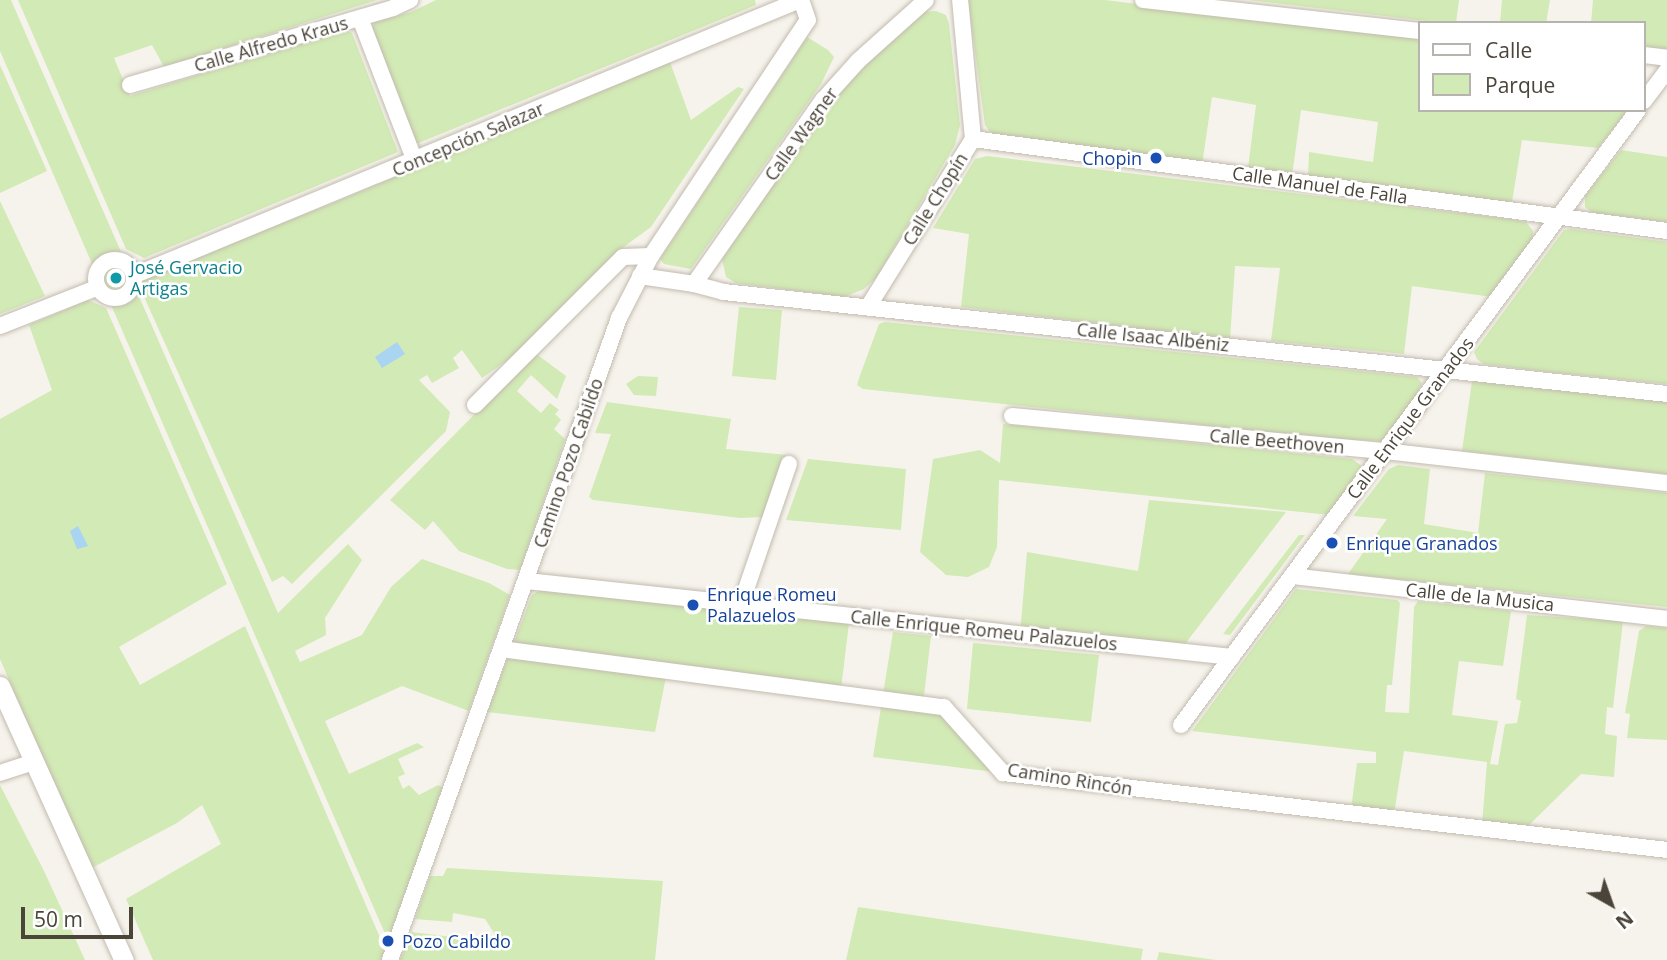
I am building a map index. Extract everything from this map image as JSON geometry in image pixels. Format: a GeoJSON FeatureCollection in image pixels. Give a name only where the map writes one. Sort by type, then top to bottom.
{"type":"FeatureCollection","features":[{"type":"Feature","properties":{"kind":"street","name":"Calle Alfredo Kraus"},"geometry":{"type":"LineString","coordinates":[[130,85],[360,18],[410,0]]}},
{"type":"Feature","properties":{"kind":"street","name":"Concepción Salazar"},"geometry":{"type":"LineString","coordinates":[[135,275],[415,162],[800,0]]}},
{"type":"Feature","properties":{"kind":"street","name":"Camino Pozo Cabildo"},"geometry":{"type":"LineString","coordinates":[[390,960],[620,318],[651,256],[808,20],[800,0]]}},
{"type":"Feature","properties":{"kind":"street","name":"Calle Wagner"},"geometry":{"type":"LineString","coordinates":[[694,284],[823,100],[858,61],[926,0]]}},
{"type":"Feature","properties":{"kind":"street","name":"Calle Chopín"},"geometry":{"type":"LineString","coordinates":[[868,307],[973,139],[960,0]]}},
{"type":"Feature","properties":{"kind":"street"},"geometry":{"type":"LineString","coordinates":[[1143,0],[1418,31]]}},
{"type":"Feature","properties":{"kind":"street"},"geometry":{"type":"LineString","coordinates":[[360,18],[415,162]]}},
{"type":"Feature","properties":{"kind":"street"},"geometry":{"type":"LineString","coordinates":[[1646,55],[1667,58]]}},
{"type":"Feature","properties":{"kind":"street"},"geometry":{"type":"LineString","coordinates":[[1646,98],[1667,70]]}},
{"type":"Feature","properties":{"kind":"street","name":"Calle Enrique Granados"},"geometry":{"type":"LineString","coordinates":[[1181,725],[1637,112]]}},
{"type":"Feature","properties":{"kind":"street","name":"Calle Manuel de Falla"},"geometry":{"type":"LineString","coordinates":[[973,139],[1667,231]]}},
{"type":"Feature","properties":{"kind":"street"},"geometry":{"type":"LineString","coordinates":[[475,405],[623,257],[651,256]]}},
{"type":"Feature","properties":{"kind":"street"},"geometry":{"type":"LineString","coordinates":[[109,260],[125,261],[135,275],[134,285],[122,298],[108,298],[96,288],[96,273],[109,260]]}},
{"type":"Feature","properties":{"kind":"street","name":"Calle Isaac Albéniz"},"geometry":{"type":"LineString","coordinates":[[640,276],[694,284],[724,292],[1667,394]]}},
{"type":"Feature","properties":{"kind":"street"},"geometry":{"type":"LineString","coordinates":[[0,326],[96,288]]}},
{"type":"Feature","properties":{"kind":"street","name":"Calle Beethoven"},"geometry":{"type":"LineString","coordinates":[[1012,416],[1385,452],[1667,483]]}},
{"type":"Feature","properties":{"kind":"street"},"geometry":{"type":"LineString","coordinates":[[741,604],[789,464]]}},
{"type":"Feature","properties":{"kind":"street","name":"Calle de la Musica"},"geometry":{"type":"LineString","coordinates":[[1292,576],[1667,619]]}},
{"type":"Feature","properties":{"kind":"street","name":"Calle Enrique Romeu Palazuelos"},"geometry":{"type":"LineString","coordinates":[[527,581],[1232,657]]}},
{"type":"Feature","properties":{"kind":"street","name":"Camino Rincón"},"geometry":{"type":"LineString","coordinates":[[501,649],[944,707],[1003,773],[1667,850]]}},
{"type":"Feature","properties":{"kind":"street"},"geometry":{"type":"LineString","coordinates":[[0,686],[124,960]]}},
{"type":"Feature","properties":{"kind":"street"},"geometry":{"type":"LineString","coordinates":[[0,773],[33,762]]}},
{"type":"Feature","properties":{"kind":"green space"},"geometry":{"type":"Polygon","coordinates":[[[0,0],[11,0],[125,261],[109,260],[96,273],[0,51],[0,0]]]}},
{"type":"Feature","properties":{"kind":"green space"},"geometry":{"type":"Polygon","coordinates":[[[18,0],[377,0],[164,67],[152,45],[114,58],[130,96],[345,30],[352,33],[398,152],[144,258],[126,249],[18,0]]]}},
{"type":"Feature","properties":{"kind":"green space"},"geometry":{"type":"Polygon","coordinates":[[[436,0],[755,0],[756,5],[416,144],[372,29],[375,22],[411,12],[436,0]]]}},
{"type":"Feature","properties":{"kind":"green space"},"geometry":{"type":"Polygon","coordinates":[[[968,0],[1105,0],[1418,39],[1418,112],[1626,112],[1598,148],[1522,140],[1512,202],[1337,183],[1308,176],[1309,152],[1373,162],[1378,122],[1301,110],[1292,176],[1248,168],[1256,105],[1212,97],[1202,165],[1003,137],[990,132],[985,125],[968,0]]]}},
{"type":"Feature","properties":{"kind":"green space"},"geometry":{"type":"Polygon","coordinates":[[[1248,0],[1459,0],[1456,21],[1427,21],[1248,0]]]}},
{"type":"Feature","properties":{"kind":"green space"},"geometry":{"type":"Polygon","coordinates":[[[1502,0],[1550,0],[1546,21],[1500,21],[1502,0]]]}},
{"type":"Feature","properties":{"kind":"green space"},"geometry":{"type":"Polygon","coordinates":[[[1593,0],[1667,0],[1667,49],[1646,47],[1646,21],[1591,21],[1593,0]]]}},
{"type":"Feature","properties":{"kind":"green space"},"geometry":{"type":"Polygon","coordinates":[[[936,11],[946,15],[949,24],[960,125],[955,145],[876,278],[864,289],[844,297],[736,283],[726,277],[722,259],[832,99],[910,21],[923,12],[936,11]]]}},
{"type":"Feature","properties":{"kind":"green space"},"geometry":{"type":"Polygon","coordinates":[[[807,37],[834,57],[821,84],[691,269],[664,264],[660,259],[807,37]]]}},
{"type":"Feature","properties":{"kind":"green space"},"geometry":{"type":"Polygon","coordinates":[[[670,62],[691,120],[738,87],[744,89],[651,227],[625,246],[523,349],[482,378],[462,350],[453,358],[459,368],[432,383],[427,375],[419,380],[450,412],[446,431],[292,584],[283,576],[272,582],[141,290],[141,278],[328,205],[670,62]]]}},
{"type":"Feature","properties":{"kind":"green space"},"geometry":{"type":"Polygon","coordinates":[[[0,65],[47,171],[0,193],[0,65]]]}},
{"type":"Feature","properties":{"kind":"green space"},"geometry":{"type":"Polygon","coordinates":[[[1621,150],[1667,157],[1667,222],[1593,213],[1585,207],[1585,196],[1621,150]]]}},
{"type":"Feature","properties":{"kind":"green space"},"geometry":{"type":"Polygon","coordinates":[[[987,156],[1509,219],[1526,222],[1533,231],[1533,240],[1492,297],[1412,286],[1404,354],[1271,341],[1280,268],[1235,266],[1230,339],[961,307],[969,234],[933,228],[975,159],[987,156]]]}},
{"type":"Feature","properties":{"kind":"green space"},"geometry":{"type":"Polygon","coordinates":[[[0,201],[45,296],[0,314],[0,201]]]}},
{"type":"Feature","properties":{"kind":"green space"},"geometry":{"type":"Polygon","coordinates":[[[1564,230],[1667,242],[1667,384],[1483,364],[1477,359],[1474,352],[1564,230]]]}},
{"type":"Feature","properties":{"kind":"green space"},"geometry":{"type":"Polygon","coordinates":[[[115,267],[123,270],[126,278],[123,286],[115,289],[107,286],[104,278],[107,270],[115,267]]]}},
{"type":"Feature","properties":{"kind":"green space"},"geometry":{"type":"Polygon","coordinates":[[[134,285],[278,613],[348,544],[362,560],[325,618],[326,635],[295,651],[300,662],[362,635],[391,587],[422,559],[489,583],[510,595],[469,711],[402,686],[325,721],[349,774],[417,743],[424,747],[398,759],[405,774],[398,777],[403,789],[409,785],[419,795],[438,785],[443,788],[404,900],[393,952],[108,298],[122,297],[134,285]]]}},
{"type":"Feature","properties":{"kind":"green space"},"geometry":{"type":"Polygon","coordinates":[[[88,300],[106,308],[227,584],[119,647],[140,685],[245,626],[385,949],[381,960],[153,960],[126,899],[221,844],[202,805],[177,823],[90,869],[0,659],[0,419],[52,390],[29,325],[88,300]]]}},
{"type":"Feature","properties":{"kind":"green space"},"geometry":{"type":"Polygon","coordinates":[[[739,307],[782,310],[776,380],[732,376],[739,307]]]}},
{"type":"Feature","properties":{"kind":"green space"},"geometry":{"type":"Polygon","coordinates":[[[885,322],[1417,377],[1422,383],[1414,400],[1381,441],[1335,439],[863,389],[857,385],[859,378],[879,324],[885,322]]]}},
{"type":"Feature","properties":{"kind":"green space"},"geometry":{"type":"Polygon","coordinates":[[[535,353],[566,376],[557,399],[531,375],[517,391],[541,413],[550,403],[559,410],[555,414],[561,420],[554,429],[565,439],[520,570],[507,569],[459,551],[433,521],[425,530],[390,500],[535,353]]]}},
{"type":"Feature","properties":{"kind":"green space"},"geometry":{"type":"Polygon","coordinates":[[[638,376],[658,377],[656,396],[634,395],[626,384],[638,376]]]}},
{"type":"Feature","properties":{"kind":"green space"},"geometry":{"type":"Polygon","coordinates":[[[1472,381],[1667,402],[1667,474],[1462,451],[1472,381]]]}},
{"type":"Feature","properties":{"kind":"green space"},"geometry":{"type":"Polygon","coordinates":[[[607,402],[731,419],[726,449],[787,455],[764,517],[740,518],[593,500],[589,497],[611,434],[595,433],[607,402]]]}},
{"type":"Feature","properties":{"kind":"green space"},"geometry":{"type":"Polygon","coordinates":[[[1003,424],[1352,459],[1362,466],[1330,515],[999,480],[997,547],[989,567],[968,577],[946,575],[920,552],[933,459],[980,450],[1000,463],[1003,424]]]}},
{"type":"Feature","properties":{"kind":"green space"},"geometry":{"type":"Polygon","coordinates":[[[808,459],[906,469],[901,530],[786,520],[808,459]]]}},
{"type":"Feature","properties":{"kind":"green space"},"geometry":{"type":"Polygon","coordinates":[[[1398,465],[1430,469],[1424,524],[1478,533],[1485,473],[1667,493],[1667,607],[1348,574],[1387,519],[1353,516],[1389,469],[1398,465]]]}},
{"type":"Feature","properties":{"kind":"green space"},"geometry":{"type":"Polygon","coordinates":[[[1149,500],[1286,512],[1185,644],[1020,634],[1027,552],[1138,571],[1149,500]]]}},
{"type":"Feature","properties":{"kind":"green space"},"geometry":{"type":"Polygon","coordinates":[[[1299,535],[1305,535],[1230,635],[1223,634],[1299,535]]]}},
{"type":"Feature","properties":{"kind":"green space"},"geometry":{"type":"Polygon","coordinates":[[[542,589],[849,623],[841,689],[513,645],[532,595],[542,589]]]}},
{"type":"Feature","properties":{"kind":"green space"},"geometry":{"type":"Polygon","coordinates":[[[1296,589],[1397,600],[1400,603],[1392,685],[1387,685],[1385,712],[1409,713],[1414,607],[1418,601],[1511,611],[1503,666],[1459,661],[1452,715],[1498,721],[1490,764],[1498,765],[1505,724],[1517,723],[1521,701],[1516,699],[1527,615],[1623,621],[1613,708],[1607,707],[1605,734],[1617,736],[1614,777],[1581,774],[1524,830],[1482,825],[1487,762],[1404,751],[1394,814],[1351,809],[1357,763],[1376,763],[1376,752],[1192,731],[1296,589]]]}},
{"type":"Feature","properties":{"kind":"green space"},"geometry":{"type":"Polygon","coordinates":[[[1646,626],[1667,628],[1667,740],[1627,738],[1630,714],[1625,713],[1639,631],[1646,626]]]}},
{"type":"Feature","properties":{"kind":"green space"},"geometry":{"type":"Polygon","coordinates":[[[893,632],[931,636],[923,704],[944,707],[1003,773],[873,757],[893,632]]]}},
{"type":"Feature","properties":{"kind":"green space"},"geometry":{"type":"Polygon","coordinates":[[[973,643],[1099,655],[1091,722],[967,709],[973,643]]]}},
{"type":"Feature","properties":{"kind":"green space"},"geometry":{"type":"Polygon","coordinates":[[[508,657],[666,677],[655,732],[487,712],[508,657]]]}},
{"type":"Feature","properties":{"kind":"green space"},"geometry":{"type":"Polygon","coordinates":[[[0,785],[44,871],[85,960],[0,960],[0,785]]]}},
{"type":"Feature","properties":{"kind":"green space"},"geometry":{"type":"Polygon","coordinates":[[[447,868],[663,881],[655,960],[400,960],[411,932],[495,942],[494,933],[485,919],[453,913],[452,922],[415,919],[430,876],[443,876],[447,868]]]}},
{"type":"Feature","properties":{"kind":"green space"},"geometry":{"type":"Polygon","coordinates":[[[858,907],[1143,949],[1141,960],[846,960],[858,907]]]}},
{"type":"Feature","properties":{"kind":"green space"},"geometry":{"type":"Polygon","coordinates":[[[1159,952],[1216,960],[1157,960],[1159,952]]]}},
{"type":"Feature","properties":{"kind":"water"},"geometry":{"type":"Polygon","coordinates":[[[397,342],[405,354],[382,368],[375,357],[397,342]]]}},
{"type":"Feature","properties":{"kind":"water"},"geometry":{"type":"Polygon","coordinates":[[[78,526],[88,546],[77,549],[70,531],[78,526]]]}},
{"type":"Feature","properties":{"kind":"place","name":"Chopin"},"geometry":{"type":"Point","coordinates":[1156,158]}},
{"type":"Feature","properties":{"kind":"place","name":"José Gervacio Artigas"},"geometry":{"type":"Point","coordinates":[116,278]}},
{"type":"Feature","properties":{"kind":"place","name":"Enrique Granados"},"geometry":{"type":"Point","coordinates":[1332,543]}},
{"type":"Feature","properties":{"kind":"place","name":"Enrique Romeu Palazuelos"},"geometry":{"type":"Point","coordinates":[693,605]}},
{"type":"Feature","properties":{"kind":"place","name":"Pozo Cabildo"},"geometry":{"type":"Point","coordinates":[388,941]}}]}
